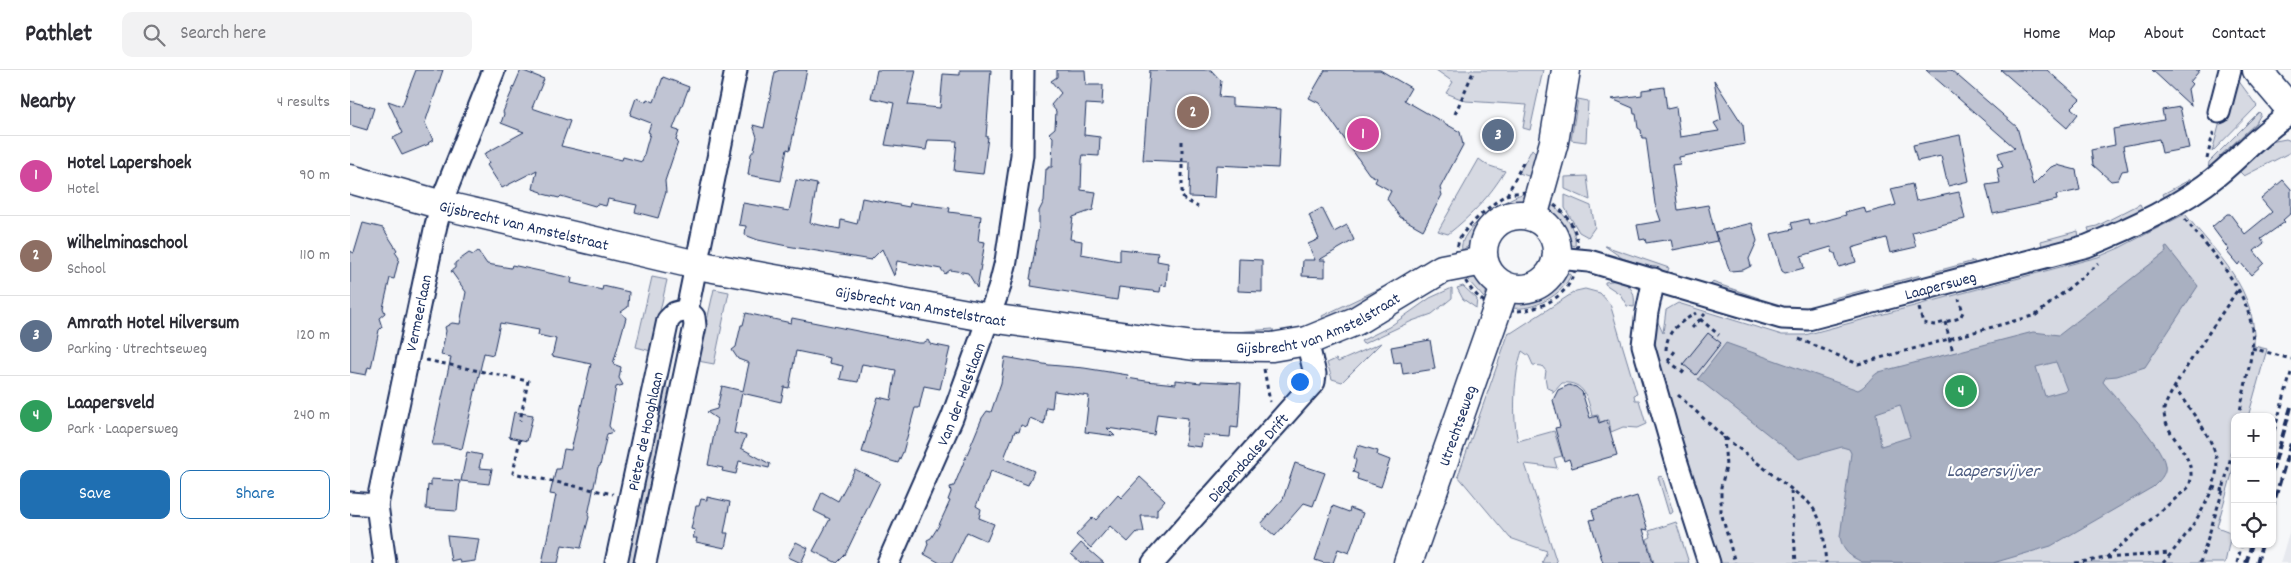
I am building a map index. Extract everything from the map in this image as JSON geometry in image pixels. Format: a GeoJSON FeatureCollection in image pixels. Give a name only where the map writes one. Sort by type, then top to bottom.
{"type":"FeatureCollection","features":[{"type":"Feature","properties":{"kind":"street","name":"Vermeerlaan"},"geometry":{"type":"LineString","coordinates":[[385,563],[376,505],[408,357],[448,183],[494,70]]}},
{"type":"Feature","properties":{"kind":"street"},"geometry":{"type":"LineString","coordinates":[[687,310],[736,70]]}},
{"type":"Feature","properties":{"kind":"street","name":"Van der Helstlaan"},"geometry":{"type":"LineString","coordinates":[[888,563],[952,418],[990,318],[1006,261],[1022,155],[1023,70]]}},
{"type":"Feature","properties":{"kind":"street"},"geometry":{"type":"LineString","coordinates":[[1537,203],[1495,224],[1471,260],[1492,277],[1504,299],[1519,290],[1540,284],[1570,259],[1557,248],[1552,233],[1547,227],[1537,203],[1554,142],[1566,70]]}},
{"type":"Feature","properties":{"kind":"street"},"geometry":{"type":"LineString","coordinates":[[2219,112],[2230,70]]}},
{"type":"Feature","properties":{"kind":"street"},"geometry":{"type":"LineString","coordinates":[[2257,70],[2291,112]]}},
{"type":"Feature","properties":{"kind":"street","name":"Laapersweg"},"geometry":{"type":"LineString","coordinates":[[1570,259],[1589,261],[1654,279],[1782,318],[1808,319],[2087,246],[2115,235],[2198,189],[2217,176],[2291,112]]}},
{"type":"Feature","properties":{"kind":"street","name":"Gijsbrecht van Amstelstraat"},"geometry":{"type":"LineString","coordinates":[[350,179],[442,205],[697,265],[990,318],[1194,346],[1272,347],[1307,340],[1356,321],[1442,269],[1471,260]]}},
{"type":"Feature","properties":{"kind":"street"},"geometry":{"type":"LineString","coordinates":[[1654,279],[1643,344],[1676,460],[1709,563]]}},
{"type":"Feature","properties":{"kind":"street","name":"Utrechtseweg"},"geometry":{"type":"LineString","coordinates":[[1408,563],[1504,299]]}},
{"type":"Feature","properties":{"kind":"street","name":"Pieter de Hooghlaan"},"geometry":{"type":"LineString","coordinates":[[616,563],[668,320],[675,313],[687,310],[694,317],[696,326],[645,563]]}},
{"type":"Feature","properties":{"kind":"street","name":"Diependaalse Drift"},"geometry":{"type":"LineString","coordinates":[[1154,563],[1314,382],[1315,374],[1307,340]]}},
{"type":"Feature","properties":{"kind":"street"},"geometry":{"type":"LineString","coordinates":[[350,502],[376,505]]}},
{"type":"Feature","properties":{"kind":"path"},"geometry":{"type":"LineString","coordinates":[[1454,114],[1474,70]]}},
{"type":"Feature","properties":{"kind":"path"},"geometry":{"type":"LineString","coordinates":[[2198,189],[2219,112]]}},
{"type":"Feature","properties":{"kind":"path"},"geometry":{"type":"LineString","coordinates":[[1182,141],[1182,196],[1184,200],[1198,208]]}},
{"type":"Feature","properties":{"kind":"path"},"geometry":{"type":"LineString","coordinates":[[1471,260],[1460,237],[1506,195],[1525,192],[1537,203],[1561,208],[1574,229],[1570,259],[1574,275],[1568,285],[1551,301],[1527,310],[1515,312],[1504,299]]}},
{"type":"Feature","properties":{"kind":"path"},"geometry":{"type":"LineString","coordinates":[[2180,213],[2238,289],[2248,308],[2252,330],[2252,348],[2240,413]]}},
{"type":"Feature","properties":{"kind":"path"},"geometry":{"type":"LineString","coordinates":[[1791,335],[1858,364],[2036,315],[2100,262]]}},
{"type":"Feature","properties":{"kind":"path"},"geometry":{"type":"LineString","coordinates":[[2106,558],[2189,487],[2192,477],[2191,466],[2166,420],[2164,409],[2175,388],[2238,289]]}},
{"type":"Feature","properties":{"kind":"path"},"geometry":{"type":"LineString","coordinates":[[1918,303],[1923,323],[1928,326],[1960,318],[1963,312],[1957,292]]}},
{"type":"Feature","properties":{"kind":"path"},"geometry":{"type":"LineString","coordinates":[[1675,351],[1664,366],[1666,339],[1672,330],[1680,322],[1708,308],[1692,328]]}},
{"type":"Feature","properties":{"kind":"path"},"geometry":{"type":"LineString","coordinates":[[1700,319],[1719,334]]}},
{"type":"Feature","properties":{"kind":"path"},"geometry":{"type":"LineString","coordinates":[[1945,322],[1954,352]]}},
{"type":"Feature","properties":{"kind":"path"},"geometry":{"type":"LineString","coordinates":[[2252,348],[2291,359]]}},
{"type":"Feature","properties":{"kind":"path"},"geometry":{"type":"LineString","coordinates":[[408,357],[528,381],[520,421]]}},
{"type":"Feature","properties":{"kind":"path"},"geometry":{"type":"LineString","coordinates":[[1668,360],[1686,374]]}},
{"type":"Feature","properties":{"kind":"path"},"geometry":{"type":"LineString","coordinates":[[1264,366],[1274,428]]}},
{"type":"Feature","properties":{"kind":"path"},"geometry":{"type":"LineString","coordinates":[[2276,424],[2291,373]]}},
{"type":"Feature","properties":{"kind":"path"},"geometry":{"type":"LineString","coordinates":[[2163,563],[2203,511],[2217,466],[2215,453],[2207,436],[2175,388]]}},
{"type":"Feature","properties":{"kind":"path"},"geometry":{"type":"LineString","coordinates":[[1673,389],[1724,437],[1791,491],[1808,502],[1818,513],[1822,522],[1826,563]]}},
{"type":"Feature","properties":{"kind":"path"},"geometry":{"type":"LineString","coordinates":[[1724,437],[1726,467],[1721,487],[1721,512],[1735,563]]}},
{"type":"Feature","properties":{"kind":"path"},"geometry":{"type":"LineString","coordinates":[[520,439],[513,473],[630,498]]}},
{"type":"Feature","properties":{"kind":"path"},"geometry":{"type":"LineString","coordinates":[[2200,563],[2232,458]]}},
{"type":"Feature","properties":{"kind":"path"},"geometry":{"type":"LineString","coordinates":[[2212,487],[2223,490]]}},
{"type":"Feature","properties":{"kind":"path"},"geometry":{"type":"LineString","coordinates":[[1791,491],[1796,563]]}},
{"type":"Feature","properties":{"kind":"path"},"geometry":{"type":"LineString","coordinates":[[2236,563],[2241,548]]}},
{"type":"Feature","properties":{"kind":"path"},"geometry":{"type":"LineString","coordinates":[[2075,563],[2106,558],[2171,553]]}},
{"type":"Feature","properties":{"kind":"shaded area"},"geometry":{"type":"Polygon","coordinates":[[[1436,70],[1543,70],[1530,130],[1523,128],[1527,105],[1466,101],[1446,93],[1453,82],[1436,70]]]}},
{"type":"Feature","properties":{"kind":"shaded area"},"geometry":{"type":"Polygon","coordinates":[[[2235,76],[2257,106],[2212,152],[2225,103],[2235,76]]]}},
{"type":"Feature","properties":{"kind":"shaded area"},"geometry":{"type":"Polygon","coordinates":[[[1578,99],[1588,101],[1586,142],[1571,140],[1578,99]]]}},
{"type":"Feature","properties":{"kind":"shaded area"},"geometry":{"type":"Polygon","coordinates":[[[2259,112],[2261,114],[2256,123],[2219,157],[2221,159],[2208,170],[2209,162],[2259,112]]]}},
{"type":"Feature","properties":{"kind":"shaded area"},"geometry":{"type":"Polygon","coordinates":[[[2286,139],[2291,141],[2291,152],[2244,176],[2239,171],[2230,178],[2270,142],[2286,139]]]}},
{"type":"Feature","properties":{"kind":"shaded area"},"geometry":{"type":"Polygon","coordinates":[[[1532,149],[1537,154],[1531,177],[1519,173],[1532,149]]]}},
{"type":"Feature","properties":{"kind":"shaded area"},"geometry":{"type":"Polygon","coordinates":[[[1479,159],[1487,165],[1505,171],[1480,205],[1464,220],[1448,234],[1438,231],[1479,159]]]}},
{"type":"Feature","properties":{"kind":"shaded area"},"geometry":{"type":"Polygon","coordinates":[[[1587,176],[1590,200],[1565,189],[1565,177],[1587,176]]]}},
{"type":"Feature","properties":{"kind":"shaded area"},"geometry":{"type":"Polygon","coordinates":[[[2191,179],[2193,183],[2165,199],[2163,194],[2191,179]]]}},
{"type":"Feature","properties":{"kind":"shaded area"},"geometry":{"type":"Polygon","coordinates":[[[1522,194],[1525,196],[1522,201],[1490,219],[1471,244],[1462,250],[1462,242],[1474,225],[1494,209],[1522,194]]]}},
{"type":"Feature","properties":{"kind":"shaded area"},"geometry":{"type":"Polygon","coordinates":[[[1565,195],[1591,206],[1595,227],[1588,237],[1579,232],[1565,208],[1565,195]]]}},
{"type":"Feature","properties":{"kind":"shaded area"},"geometry":{"type":"Polygon","coordinates":[[[2140,204],[2143,210],[2090,234],[2088,228],[2097,226],[2140,204]]]}},
{"type":"Feature","properties":{"kind":"shaded area"},"geometry":{"type":"Polygon","coordinates":[[[1551,205],[1561,212],[1569,222],[1574,234],[1575,246],[1564,240],[1556,230],[1551,218],[1551,205]]]}},
{"type":"Feature","properties":{"kind":"shaded area"},"geometry":{"type":"Polygon","coordinates":[[[2185,214],[2233,274],[2249,307],[2253,326],[2254,346],[2267,349],[2249,413],[2231,413],[2231,477],[2217,527],[2231,532],[2225,563],[1719,563],[1655,350],[1656,318],[1663,333],[1666,310],[1678,303],[1782,335],[1805,335],[2098,257],[2185,214]]]}},
{"type":"Feature","properties":{"kind":"shaded area"},"geometry":{"type":"Polygon","coordinates":[[[2078,231],[2079,237],[2042,247],[2041,241],[2078,231]]]}},
{"type":"Feature","properties":{"kind":"shaded area"},"geometry":{"type":"Polygon","coordinates":[[[1605,246],[1669,268],[1667,273],[1622,258],[1605,246]]]}},
{"type":"Feature","properties":{"kind":"shaded area"},"geometry":{"type":"Polygon","coordinates":[[[1974,261],[1975,266],[1935,277],[1933,272],[1974,261]]]}},
{"type":"Feature","properties":{"kind":"shaded area"},"geometry":{"type":"Polygon","coordinates":[[[1571,274],[1562,289],[1547,300],[1529,307],[1511,308],[1519,298],[1542,288],[1559,277],[1571,274]]]}},
{"type":"Feature","properties":{"kind":"shaded area"},"geometry":{"type":"Polygon","coordinates":[[[1921,275],[1922,280],[1883,290],[1882,285],[1921,275]]]}},
{"type":"Feature","properties":{"kind":"shaded area"},"geometry":{"type":"Polygon","coordinates":[[[1477,276],[1483,280],[1486,286],[1484,298],[1468,280],[1468,278],[1477,276]]]}},
{"type":"Feature","properties":{"kind":"shaded area"},"geometry":{"type":"Polygon","coordinates":[[[652,277],[667,280],[651,351],[636,347],[652,277]]]}},
{"type":"Feature","properties":{"kind":"shaded area"},"geometry":{"type":"Polygon","coordinates":[[[1622,281],[1632,290],[1634,307],[1627,306],[1620,294],[1605,284],[1605,282],[1622,281]]]}},
{"type":"Feature","properties":{"kind":"shaded area"},"geometry":{"type":"Polygon","coordinates":[[[1712,282],[1759,298],[1758,302],[1711,288],[1712,282]]]}},
{"type":"Feature","properties":{"kind":"shaded area"},"geometry":{"type":"Polygon","coordinates":[[[1463,286],[1477,299],[1476,308],[1463,299],[1457,288],[1463,286]]]}},
{"type":"Feature","properties":{"kind":"shaded area"},"geometry":{"type":"Polygon","coordinates":[[[1383,287],[1373,298],[1366,302],[1324,320],[1322,316],[1383,287]]]}},
{"type":"Feature","properties":{"kind":"shaded area"},"geometry":{"type":"Polygon","coordinates":[[[1452,288],[1452,298],[1432,314],[1412,321],[1363,344],[1361,341],[1389,327],[1430,298],[1452,288]]]}},
{"type":"Feature","properties":{"kind":"shaded area"},"geometry":{"type":"Polygon","coordinates":[[[714,289],[729,292],[714,364],[698,361],[714,289]]]}},
{"type":"Feature","properties":{"kind":"shaded area"},"geometry":{"type":"Polygon","coordinates":[[[1585,289],[1600,293],[1610,304],[1637,394],[1634,395],[1635,400],[1639,400],[1646,424],[1637,428],[1623,427],[1611,432],[1609,420],[1600,422],[1598,415],[1592,416],[1589,403],[1581,388],[1570,383],[1562,383],[1553,393],[1553,390],[1547,388],[1546,371],[1542,366],[1533,365],[1529,356],[1522,351],[1517,371],[1515,396],[1515,420],[1518,441],[1554,431],[1562,456],[1554,458],[1557,468],[1525,464],[1557,563],[1542,563],[1547,551],[1510,538],[1458,476],[1509,332],[1511,333],[1576,291],[1585,289]]]}},
{"type":"Feature","properties":{"kind":"shaded area"},"geometry":{"type":"Polygon","coordinates":[[[1868,289],[1870,294],[1831,304],[1830,299],[1868,289]]]}},
{"type":"Feature","properties":{"kind":"shaded area"},"geometry":{"type":"Polygon","coordinates":[[[1273,329],[1274,334],[1201,335],[1201,330],[1235,332],[1273,329]]]}},
{"type":"Feature","properties":{"kind":"shaded area"},"geometry":{"type":"Polygon","coordinates":[[[1381,343],[1342,382],[1332,379],[1327,363],[1336,359],[1338,362],[1381,343]]]}},
{"type":"Feature","properties":{"kind":"shaded area"},"geometry":{"type":"Polygon","coordinates":[[[662,387],[673,389],[638,563],[622,563],[662,387]]]}},
{"type":"Feature","properties":{"kind":"shaded area"},"geometry":{"type":"Polygon","coordinates":[[[1662,476],[1673,512],[1669,514],[1658,477],[1662,476]]]}},
{"type":"Feature","properties":{"kind":"shaded area"},"geometry":{"type":"Polygon","coordinates":[[[1676,522],[1689,563],[1654,563],[1647,539],[1651,537],[1649,531],[1676,522]]]}},
{"type":"Feature","properties":{"kind":"shaded area"},"geometry":{"type":"Polygon","coordinates":[[[2291,526],[2291,563],[2280,563],[2291,526]]]}},
{"type":"Feature","properties":{"kind":"water","name":"Laapersvijver"},"geometry":{"type":"Polygon","coordinates":[[[2167,247],[2198,286],[2145,367],[2117,376],[2106,377],[2103,382],[2156,446],[2165,465],[2164,474],[2153,487],[2051,546],[1993,563],[1862,562],[1854,558],[1845,550],[1840,537],[1851,453],[1849,449],[1842,447],[1799,459],[1698,379],[1726,343],[1858,390],[1879,372],[2033,332],[2059,335],[2166,252],[2165,248],[2167,247]],[[2056,362],[2036,367],[2045,396],[2067,390],[2056,362]],[[1900,405],[1876,413],[1881,446],[1910,437],[1900,405]]]}},
{"type":"Feature","properties":{"kind":"building"},"geometry":{"type":"Polygon","coordinates":[[[416,70],[443,70],[425,123],[433,140],[429,144],[402,155],[393,138],[403,133],[388,101],[402,106],[416,70]]]}},
{"type":"Feature","properties":{"kind":"building"},"geometry":{"type":"Polygon","coordinates":[[[521,70],[544,79],[532,108],[570,121],[561,146],[622,160],[623,157],[642,162],[650,133],[648,132],[651,123],[630,115],[636,98],[646,102],[647,99],[654,102],[663,77],[689,87],[673,129],[679,131],[676,140],[678,142],[665,181],[666,192],[658,218],[635,212],[637,205],[608,199],[606,206],[597,204],[595,206],[561,196],[559,198],[543,194],[533,189],[537,170],[502,188],[487,165],[489,163],[484,154],[524,132],[501,123],[503,112],[521,70]]]}},
{"type":"Feature","properties":{"kind":"building"},"geometry":{"type":"Polygon","coordinates":[[[780,70],[807,70],[790,150],[787,149],[781,181],[748,175],[751,154],[757,137],[753,125],[764,128],[775,72],[780,70]]]}},
{"type":"Feature","properties":{"kind":"building"},"geometry":{"type":"Polygon","coordinates":[[[877,70],[916,70],[908,105],[940,108],[943,74],[960,75],[960,70],[991,70],[986,137],[988,137],[983,174],[954,171],[957,141],[928,140],[926,150],[885,145],[894,103],[871,98],[877,70]]]}},
{"type":"Feature","properties":{"kind":"building"},"geometry":{"type":"Polygon","coordinates":[[[1057,70],[1085,70],[1086,85],[1103,85],[1102,105],[1086,104],[1084,135],[1100,137],[1099,156],[1083,155],[1082,160],[1081,190],[1096,192],[1093,210],[1073,217],[1070,239],[1082,241],[1081,254],[1120,261],[1120,249],[1158,253],[1157,261],[1168,263],[1166,286],[1161,285],[1160,292],[1119,287],[1117,300],[1031,286],[1032,280],[1030,279],[1039,227],[1039,211],[1044,201],[1046,169],[1052,167],[1053,137],[1049,133],[1055,128],[1056,111],[1051,105],[1061,93],[1051,81],[1057,77],[1057,70]]]}},
{"type":"Feature","properties":{"kind":"building"},"geometry":{"type":"Polygon","coordinates":[[[1150,70],[1211,70],[1221,81],[1219,97],[1232,98],[1232,106],[1281,109],[1278,168],[1216,165],[1214,198],[1189,197],[1190,162],[1143,160],[1150,70]]]}},
{"type":"Feature","properties":{"kind":"building"},"geometry":{"type":"Polygon","coordinates":[[[1325,70],[1380,70],[1411,88],[1404,100],[1460,132],[1463,145],[1440,188],[1442,195],[1423,230],[1400,217],[1387,199],[1391,191],[1375,182],[1377,178],[1369,174],[1319,103],[1309,98],[1325,70]]]}},
{"type":"Feature","properties":{"kind":"building"},"geometry":{"type":"Polygon","coordinates":[[[1926,70],[1951,70],[2017,127],[2033,185],[2051,167],[2057,165],[2076,170],[2080,190],[2056,195],[2057,200],[1993,214],[1986,185],[2000,183],[1997,169],[2003,167],[1998,153],[2015,148],[1926,70]]]}},
{"type":"Feature","properties":{"kind":"building"},"geometry":{"type":"Polygon","coordinates":[[[2001,70],[2047,70],[2080,99],[2071,108],[2078,114],[2067,128],[2001,70]]]}},
{"type":"Feature","properties":{"kind":"building"},"geometry":{"type":"Polygon","coordinates":[[[2152,70],[2200,70],[2190,82],[2192,84],[2188,89],[2191,106],[2152,70]]]}},
{"type":"Feature","properties":{"kind":"building"},"geometry":{"type":"Polygon","coordinates":[[[1714,80],[1743,125],[1745,144],[1679,157],[1680,164],[1672,165],[1678,210],[1708,205],[1717,241],[1673,250],[1671,239],[1646,243],[1645,239],[1640,240],[1637,225],[1661,221],[1655,204],[1646,138],[1642,138],[1633,108],[1612,99],[1642,95],[1642,90],[1664,87],[1667,109],[1676,107],[1680,137],[1719,131],[1714,123],[1721,120],[1714,80]]]}},
{"type":"Feature","properties":{"kind":"building"},"geometry":{"type":"Polygon","coordinates":[[[350,101],[374,108],[367,130],[350,125],[350,101]]]}},
{"type":"Feature","properties":{"kind":"building"},"geometry":{"type":"Polygon","coordinates":[[[2180,107],[2189,148],[2162,153],[2159,139],[2123,146],[2128,170],[2122,171],[2118,180],[2111,181],[2093,165],[2091,150],[2115,145],[2113,129],[2164,120],[2162,110],[2180,107]]]}},
{"type":"Feature","properties":{"kind":"building"},"geometry":{"type":"Polygon","coordinates":[[[1960,135],[1969,181],[1948,186],[1941,156],[1917,161],[1913,145],[1960,135]]]}},
{"type":"Feature","properties":{"kind":"building"},"geometry":{"type":"Polygon","coordinates":[[[796,180],[817,184],[810,223],[840,229],[841,220],[857,224],[862,198],[909,207],[910,203],[950,208],[949,212],[981,216],[978,241],[985,242],[977,288],[968,273],[950,270],[945,274],[941,269],[897,261],[894,276],[882,249],[871,260],[787,246],[758,240],[745,235],[746,226],[739,225],[743,203],[789,211],[796,180]]]}},
{"type":"Feature","properties":{"kind":"building"},"geometry":{"type":"Polygon","coordinates":[[[2283,180],[2291,189],[2291,213],[2283,220],[2285,222],[2261,239],[2264,243],[2254,251],[2264,263],[2251,275],[2240,262],[2238,265],[2227,252],[2229,250],[2212,227],[2227,214],[2230,214],[2245,234],[2272,212],[2261,199],[2283,180]]]}},
{"type":"Feature","properties":{"kind":"building"},"geometry":{"type":"Polygon","coordinates":[[[1912,184],[1916,201],[1959,192],[1965,219],[1912,232],[1916,247],[1890,253],[1886,238],[1852,248],[1856,262],[1839,267],[1831,247],[1801,256],[1804,268],[1785,273],[1782,271],[1771,234],[1793,229],[1791,223],[1808,219],[1809,225],[1846,215],[1845,212],[1864,207],[1866,213],[1896,205],[1891,189],[1912,184]]]}},
{"type":"Feature","properties":{"kind":"building"},"geometry":{"type":"Polygon","coordinates":[[[1322,208],[1334,232],[1347,225],[1354,240],[1319,260],[1325,260],[1325,277],[1302,276],[1303,260],[1315,260],[1308,244],[1319,239],[1309,215],[1322,208]]]}},
{"type":"Feature","properties":{"kind":"building"},"geometry":{"type":"Polygon","coordinates":[[[363,223],[383,228],[397,250],[395,252],[399,258],[394,279],[390,278],[383,308],[385,313],[379,318],[382,327],[379,330],[371,368],[368,367],[366,375],[350,372],[350,251],[354,253],[363,223]]]}},
{"type":"Feature","properties":{"kind":"building"},"geometry":{"type":"Polygon","coordinates":[[[1752,223],[1757,241],[1749,259],[1751,266],[1743,270],[1730,271],[1715,232],[1752,223]]]}},
{"type":"Feature","properties":{"kind":"building"},"geometry":{"type":"Polygon","coordinates":[[[478,251],[487,264],[511,268],[512,265],[572,278],[571,283],[602,290],[603,286],[629,292],[628,307],[621,312],[626,318],[613,364],[621,367],[619,378],[623,385],[616,387],[609,426],[613,432],[607,434],[581,548],[562,545],[558,563],[542,563],[556,495],[550,494],[556,469],[560,469],[564,449],[571,450],[591,364],[552,356],[556,339],[538,335],[539,330],[500,323],[493,355],[484,353],[462,449],[445,445],[432,445],[451,357],[441,355],[446,331],[445,327],[452,323],[460,324],[466,292],[451,271],[455,268],[455,263],[469,253],[473,255],[478,251]]]}},
{"type":"Feature","properties":{"kind":"building"},"geometry":{"type":"Polygon","coordinates":[[[1239,259],[1262,260],[1262,292],[1238,291],[1239,259]]]}},
{"type":"Feature","properties":{"kind":"building"},"geometry":{"type":"Polygon","coordinates":[[[746,313],[791,323],[792,318],[918,343],[928,340],[930,344],[950,348],[940,389],[924,386],[919,408],[915,408],[903,452],[898,463],[862,452],[878,397],[891,400],[896,370],[862,364],[858,382],[840,379],[843,366],[829,363],[830,358],[796,351],[789,388],[784,387],[781,402],[742,393],[734,433],[746,436],[741,448],[770,464],[769,468],[739,461],[736,474],[722,471],[723,468],[708,465],[717,419],[707,412],[717,409],[722,386],[743,391],[749,363],[738,359],[732,350],[736,347],[746,313]]]}},
{"type":"Feature","properties":{"kind":"building"},"geometry":{"type":"Polygon","coordinates":[[[1708,333],[1721,343],[1696,375],[1683,364],[1708,333]]]}},
{"type":"Feature","properties":{"kind":"building"},"geometry":{"type":"Polygon","coordinates":[[[1430,340],[1435,369],[1403,374],[1401,362],[1394,363],[1391,347],[1430,340]]]}},
{"type":"Feature","properties":{"kind":"building"},"geometry":{"type":"Polygon","coordinates":[[[1005,357],[1049,365],[1128,375],[1127,378],[1146,381],[1176,384],[1176,380],[1201,383],[1201,381],[1241,383],[1238,428],[1231,427],[1230,437],[1203,435],[1201,447],[1185,445],[1188,418],[1157,414],[1154,435],[1107,428],[1115,436],[1085,432],[1089,396],[1054,391],[1052,408],[1046,407],[1044,424],[1030,418],[1027,427],[1021,425],[1019,432],[1015,431],[1004,458],[1034,471],[1028,485],[991,471],[976,506],[981,509],[979,518],[994,524],[987,541],[967,532],[952,563],[940,563],[924,554],[928,544],[927,540],[931,538],[938,527],[950,501],[948,500],[951,492],[950,487],[954,486],[982,418],[987,411],[991,412],[1001,383],[1005,357]]]}},
{"type":"Feature","properties":{"kind":"building"},"geometry":{"type":"Polygon","coordinates":[[[1569,385],[1576,387],[1582,392],[1590,418],[1597,416],[1599,423],[1607,420],[1617,455],[1572,468],[1569,459],[1564,461],[1555,428],[1560,427],[1553,400],[1558,390],[1569,385]]]}},
{"type":"Feature","properties":{"kind":"building"},"geometry":{"type":"Polygon","coordinates":[[[514,412],[533,415],[527,441],[509,437],[514,412]]]}},
{"type":"Feature","properties":{"kind":"building"},"geometry":{"type":"Polygon","coordinates":[[[1358,445],[1378,451],[1377,455],[1390,460],[1381,487],[1357,479],[1358,474],[1353,472],[1356,461],[1354,457],[1358,445]]]}},
{"type":"Feature","properties":{"kind":"building"},"geometry":{"type":"Polygon","coordinates":[[[467,452],[482,455],[479,468],[492,469],[489,484],[461,481],[467,452]]]}},
{"type":"Feature","properties":{"kind":"building"},"geometry":{"type":"Polygon","coordinates":[[[1295,463],[1325,473],[1313,506],[1304,503],[1275,536],[1261,524],[1283,499],[1295,463]]]}},
{"type":"Feature","properties":{"kind":"building"},"geometry":{"type":"Polygon","coordinates":[[[855,469],[880,482],[845,555],[837,563],[813,551],[830,519],[814,511],[822,492],[838,501],[855,469]]]}},
{"type":"Feature","properties":{"kind":"building"},"geometry":{"type":"Polygon","coordinates":[[[1140,477],[1165,500],[1157,509],[1157,516],[1141,516],[1144,532],[1137,532],[1128,542],[1110,526],[1091,548],[1076,535],[1093,517],[1096,520],[1118,495],[1121,498],[1140,477]]]}},
{"type":"Feature","properties":{"kind":"building"},"geometry":{"type":"Polygon","coordinates":[[[431,479],[460,481],[457,511],[426,509],[428,485],[431,486],[431,479]]]}},
{"type":"Feature","properties":{"kind":"building"},"geometry":{"type":"Polygon","coordinates":[[[1637,496],[1648,530],[1643,529],[1653,563],[1603,563],[1590,520],[1595,519],[1592,510],[1637,496]]]}},
{"type":"Feature","properties":{"kind":"building"},"geometry":{"type":"Polygon","coordinates":[[[707,497],[730,502],[724,533],[728,533],[725,548],[696,542],[697,538],[693,538],[695,530],[691,529],[696,506],[699,506],[701,499],[707,500],[707,497]]]}},
{"type":"Feature","properties":{"kind":"building"},"geometry":{"type":"Polygon","coordinates":[[[1333,506],[1349,512],[1350,508],[1363,513],[1349,553],[1338,549],[1333,563],[1324,563],[1315,560],[1333,506]]]}},
{"type":"Feature","properties":{"kind":"building"},"geometry":{"type":"Polygon","coordinates":[[[447,536],[479,539],[475,561],[460,563],[459,559],[451,561],[447,536]]]}},
{"type":"Feature","properties":{"kind":"building"},"geometry":{"type":"Polygon","coordinates":[[[796,542],[808,548],[801,563],[788,557],[796,542]]]}},
{"type":"Feature","properties":{"kind":"building"},"geometry":{"type":"Polygon","coordinates":[[[1081,543],[1104,563],[1081,563],[1071,554],[1081,543]]]}},
{"type":"Feature","properties":{"kind":"railway"},"geometry":{"type":"LineString","coordinates":[[2276,458],[2291,407]]}},
{"type":"Feature","properties":{"kind":"railway"},"geometry":{"type":"LineString","coordinates":[[2274,503],[2291,443]]}},
{"type":"Feature","properties":{"kind":"railway"},"geometry":{"type":"LineString","coordinates":[[2246,563],[2251,548]]}},
{"type":"Feature","properties":{"kind":"railway"},"geometry":{"type":"LineString","coordinates":[[2257,563],[2261,548]]}},
{"type":"Feature","properties":{"kind":"place","name":"Wilhelminaschool"},"geometry":{"type":"Point","coordinates":[1193,112]}},
{"type":"Feature","properties":{"kind":"place","name":"Hotel Lapershoek"},"geometry":{"type":"Point","coordinates":[1363,134]}},
{"type":"Feature","properties":{"kind":"place","name":"Amrath Hotel Hilversum"},"geometry":{"type":"Point","coordinates":[1498,135]}},
{"type":"Feature","properties":{"kind":"place","name":"Laapersveld"},"geometry":{"type":"Point","coordinates":[1961,391]}}]}
